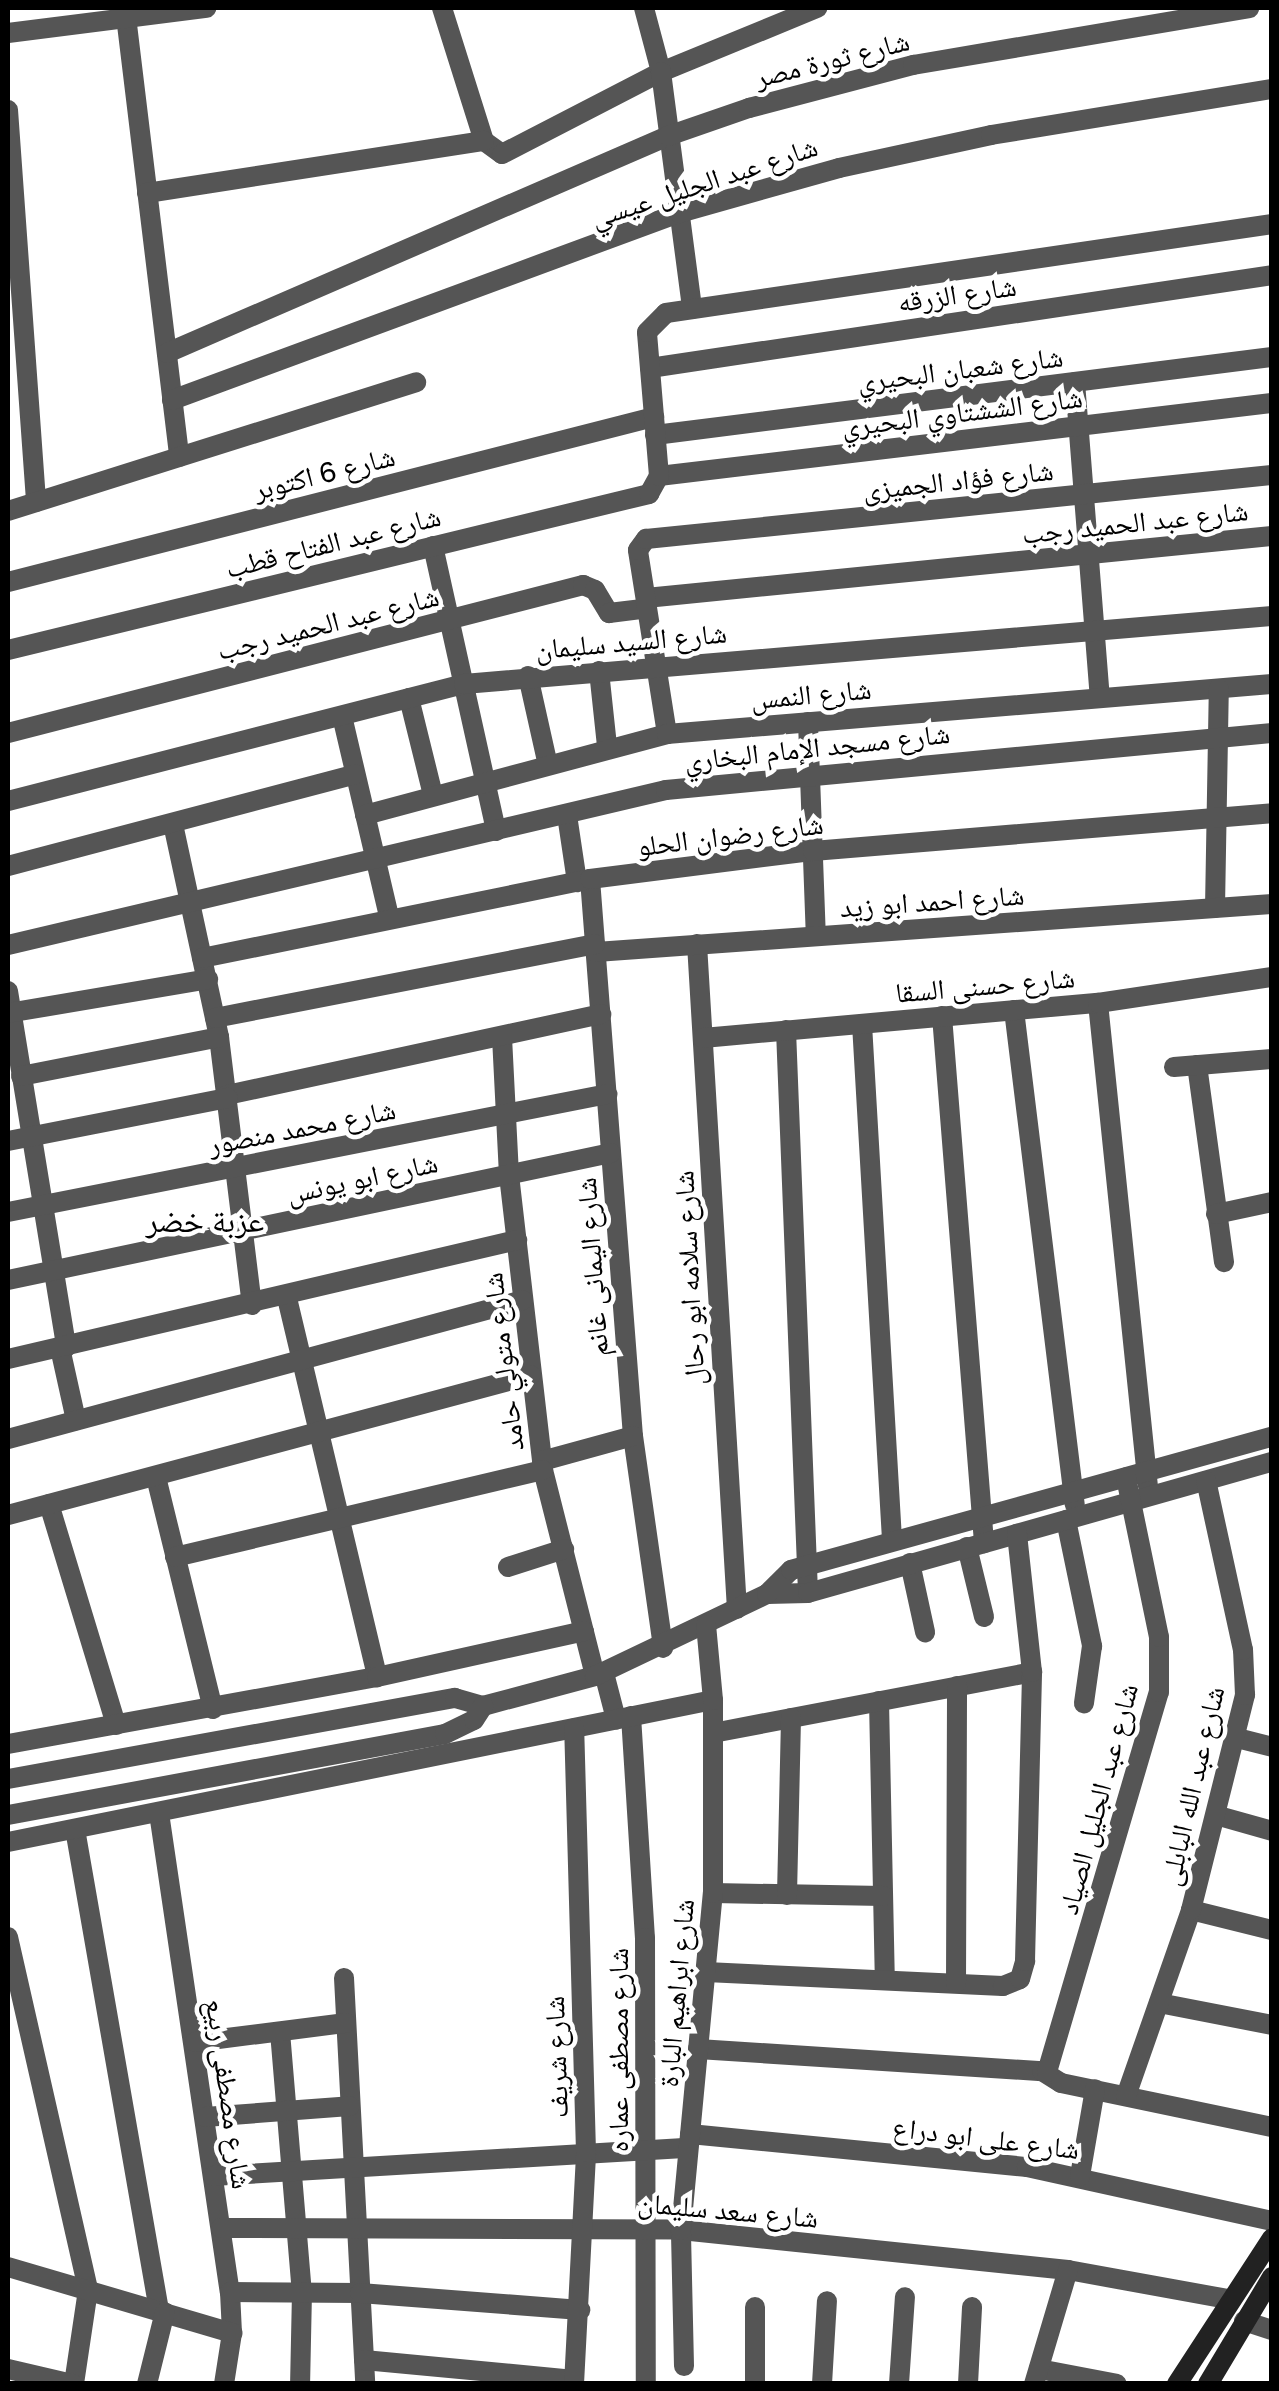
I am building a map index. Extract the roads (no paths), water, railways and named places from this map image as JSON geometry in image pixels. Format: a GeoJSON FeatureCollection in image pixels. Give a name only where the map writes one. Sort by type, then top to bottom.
{"type":"FeatureCollection","features":[{"type":"Feature","properties":{"kind":"street"},"geometry":{"type":"LineString","coordinates":[[8,33],[125,13],[206,8]]}},
{"type":"Feature","properties":{"kind":"street"},"geometry":{"type":"LineString","coordinates":[[442,8],[484,141],[502,154],[767,15],[816,8]]}},
{"type":"Feature","properties":{"kind":"street"},"geometry":{"type":"LineString","coordinates":[[644,8],[662,72],[692,309]]}},
{"type":"Feature","properties":{"kind":"street","name":"شارع ثورة مصر"},"geometry":{"type":"LineString","coordinates":[[166,353],[668,136],[913,66],[1249,8]]}},
{"type":"Feature","properties":{"kind":"street"},"geometry":{"type":"LineString","coordinates":[[125,13],[179,457]]}},
{"type":"Feature","properties":{"kind":"street","name":"شارع عبد الجليل عيسي"},"geometry":{"type":"LineString","coordinates":[[172,400],[679,214],[991,135],[1272,90]]}},
{"type":"Feature","properties":{"kind":"street"},"geometry":{"type":"LineString","coordinates":[[8,110],[36,502]]}},
{"type":"Feature","properties":{"kind":"street"},"geometry":{"type":"LineString","coordinates":[[147,192],[484,141]]}},
{"type":"Feature","properties":{"kind":"street"},"geometry":{"type":"LineString","coordinates":[[659,476],[650,368],[651,323],[666,313],[1272,224]]}},
{"type":"Feature","properties":{"kind":"street","name":"شارع الزرقه"},"geometry":{"type":"LineString","coordinates":[[650,368],[1272,275]]}},
{"type":"Feature","properties":{"kind":"street","name":"شارع شعبان البحيري"},"geometry":{"type":"LineString","coordinates":[[655,426],[1272,358]]}},
{"type":"Feature","properties":{"kind":"street"},"geometry":{"type":"LineString","coordinates":[[8,512],[416,382]]}},
{"type":"Feature","properties":{"kind":"street"},"geometry":{"type":"LineString","coordinates":[[1075,382],[1100,698]]}},
{"type":"Feature","properties":{"kind":"street","name":"شارع الششتاوي البحيري"},"geometry":{"type":"LineString","coordinates":[[659,476],[1272,403]]}},
{"type":"Feature","properties":{"kind":"street","name":"شارع 6 اكتوبر"},"geometry":{"type":"LineString","coordinates":[[8,582],[655,426]]}},
{"type":"Feature","properties":{"kind":"street","name":"شارع فؤاد الجميزى"},"geometry":{"type":"LineString","coordinates":[[646,603],[638,550],[650,539],[1272,475]]}},
{"type":"Feature","properties":{"kind":"street","name":"شارع عبد الفتاح قطب"},"geometry":{"type":"LineString","coordinates":[[8,650],[649,494],[659,476]]}},
{"type":"Feature","properties":{"kind":"street","name":"شارع عبد الحميد رجب"},"geometry":{"type":"LineString","coordinates":[[8,734],[583,585],[595,590],[609,614],[646,603],[1272,536]]}},
{"type":"Feature","properties":{"kind":"street"},"geometry":{"type":"LineString","coordinates":[[433,546],[496,831]]}},
{"type":"Feature","properties":{"kind":"street"},"geometry":{"type":"LineString","coordinates":[[646,603],[667,734]]}},
{"type":"Feature","properties":{"kind":"street","name":"شارع السيد سليمان"},"geometry":{"type":"LineString","coordinates":[[8,801],[464,684],[1272,616]]}},
{"type":"Feature","properties":{"kind":"street"},"geometry":{"type":"LineString","coordinates":[[599,671],[607,746]]}},
{"type":"Feature","properties":{"kind":"street"},"geometry":{"type":"LineString","coordinates":[[528,676],[547,761]]}},
{"type":"Feature","properties":{"kind":"street","name":"شارع النمس"},"geometry":{"type":"LineString","coordinates":[[365,816],[547,761],[667,734],[1272,684]]}},
{"type":"Feature","properties":{"kind":"street"},"geometry":{"type":"LineString","coordinates":[[1215,908],[1219,689]]}},
{"type":"Feature","properties":{"kind":"street"},"geometry":{"type":"LineString","coordinates":[[409,698],[433,796]]}},
{"type":"Feature","properties":{"kind":"street"},"geometry":{"type":"LineString","coordinates":[[342,716],[389,917]]}},
{"type":"Feature","properties":{"kind":"street"},"geometry":{"type":"LineString","coordinates":[[808,722],[816,936]]}},
{"type":"Feature","properties":{"kind":"street","name":"شارع مسجد الإمام البخاري"},"geometry":{"type":"LineString","coordinates":[[8,945],[376,862],[666,790],[1272,733]]}},
{"type":"Feature","properties":{"kind":"street"},"geometry":{"type":"LineString","coordinates":[[8,866],[355,774]]}},
{"type":"Feature","properties":{"kind":"street","name":"شارع رضوان الحلو"},"geometry":{"type":"LineString","coordinates":[[202,958],[584,880],[812,851],[1272,813]]}},
{"type":"Feature","properties":{"kind":"street","name":"شارع اليمانى غانم"},"geometry":{"type":"LineString","coordinates":[[568,815],[596,948],[632,1436],[663,1648]]}},
{"type":"Feature","properties":{"kind":"street"},"geometry":{"type":"LineString","coordinates":[[172,824],[217,1028],[252,1306]]}},
{"type":"Feature","properties":{"kind":"street","name":"شارع احمد ابو زيد"},"geometry":{"type":"LineString","coordinates":[[16,1073],[596,948],[1272,904]]}},
{"type":"Feature","properties":{"kind":"street","name":"شارع سلامه ابو رحال"},"geometry":{"type":"LineString","coordinates":[[697,944],[737,1609]]}},
{"type":"Feature","properties":{"kind":"street","name":"شارع حسنى السقا"},"geometry":{"type":"LineString","coordinates":[[702,1038],[1098,1003],[1272,977]]}},
{"type":"Feature","properties":{"kind":"street"},"geometry":{"type":"LineString","coordinates":[[76,1420],[30,1136],[16,1073],[9,1006],[208,979]]}},
{"type":"Feature","properties":{"kind":"street","name":"شارع عبد الجليل الصياد"},"geometry":{"type":"LineString","coordinates":[[1047,2072],[1159,1692],[1160,1637],[1136,1475],[1098,1003]]}},
{"type":"Feature","properties":{"kind":"street"},"geometry":{"type":"LineString","coordinates":[[1014,1010],[1072,1518],[1092,1646],[1084,1703]]}},
{"type":"Feature","properties":{"kind":"street"},"geometry":{"type":"LineString","coordinates":[[8,1141],[228,1097],[600,1014]]}},
{"type":"Feature","properties":{"kind":"street"},"geometry":{"type":"LineString","coordinates":[[942,1016],[981,1515],[975,1545],[984,1617]]}},
{"type":"Feature","properties":{"kind":"street"},"geometry":{"type":"LineString","coordinates":[[862,1024],[892,1540]]}},
{"type":"Feature","properties":{"kind":"street"},"geometry":{"type":"LineString","coordinates":[[786,1030],[808,1593]]}},
{"type":"Feature","properties":{"kind":"street","name":"شارع متولي حامد"},"geometry":{"type":"LineString","coordinates":[[502,1037],[509,1175],[542,1466],[584,1631],[599,1674]]}},
{"type":"Feature","properties":{"kind":"street"},"geometry":{"type":"LineString","coordinates":[[1174,1067],[1272,1059]]}},
{"type":"Feature","properties":{"kind":"street"},"geometry":{"type":"LineString","coordinates":[[1196,1065],[1224,1262]]}},
{"type":"Feature","properties":{"kind":"street","name":"شارع محمد منصور"},"geometry":{"type":"LineString","coordinates":[[8,1212],[607,1094]]}},
{"type":"Feature","properties":{"kind":"street","name":"شارع ابو يونس"},"geometry":{"type":"LineString","coordinates":[[8,1280],[611,1153]]}},
{"type":"Feature","properties":{"kind":"street"},"geometry":{"type":"LineString","coordinates":[[1216,1214],[1272,1202]]}},
{"type":"Feature","properties":{"kind":"street"},"geometry":{"type":"LineString","coordinates":[[8,1360],[288,1298],[516,1240]]}},
{"type":"Feature","properties":{"kind":"street"},"geometry":{"type":"LineString","coordinates":[[288,1298],[377,1677]]}},
{"type":"Feature","properties":{"kind":"street"},"geometry":{"type":"LineString","coordinates":[[8,1438],[523,1300]]}},
{"type":"Feature","properties":{"kind":"street"},"geometry":{"type":"LineString","coordinates":[[8,1515],[532,1375]]}},
{"type":"Feature","properties":{"kind":"street"},"geometry":{"type":"LineString","coordinates":[[175,1557],[542,1466],[632,1436]]}},
{"type":"Feature","properties":{"kind":"street"},"geometry":{"type":"LineString","coordinates":[[767,1594],[778,1580],[808,1565],[1272,1437]]}},
{"type":"Feature","properties":{"kind":"street"},"geometry":{"type":"LineString","coordinates":[[8,1779],[455,1698],[483,1706],[599,1674],[663,1648],[767,1594],[808,1593],[1272,1462]]}},
{"type":"Feature","properties":{"kind":"street"},"geometry":{"type":"LineString","coordinates":[[156,1477],[213,1709]]}},
{"type":"Feature","properties":{"kind":"street","name":"شارع عبد الله البابلى"},"geometry":{"type":"LineString","coordinates":[[1126,2096],[1192,1910],[1237,1738],[1243,1650],[1206,1481]]}},
{"type":"Feature","properties":{"kind":"street"},"geometry":{"type":"LineString","coordinates":[[50,1504],[116,1725]]}},
{"type":"Feature","properties":{"kind":"street"},"geometry":{"type":"LineString","coordinates":[[706,1972],[1002,1986],[1020,1979],[1026,1961],[1032,1672],[1017,1534]]}},
{"type":"Feature","properties":{"kind":"street"},"geometry":{"type":"LineString","coordinates":[[508,1566],[564,1549]]}},
{"type":"Feature","properties":{"kind":"street"},"geometry":{"type":"LineString","coordinates":[[910,1563],[925,1632]]}},
{"type":"Feature","properties":{"kind":"street","name":"شارع ابراهيم البارة"},"geometry":{"type":"LineString","coordinates":[[684,2366],[681,2230],[713,1894],[713,1700],[706,1626]]}},
{"type":"Feature","properties":{"kind":"street"},"geometry":{"type":"LineString","coordinates":[[8,1744],[377,1677],[584,1631]]}},
{"type":"Feature","properties":{"kind":"street"},"geometry":{"type":"LineString","coordinates":[[713,1732],[1032,1672]]}},
{"type":"Feature","properties":{"kind":"street","name":"شارع مصطفى عماره"},"geometry":{"type":"LineString","coordinates":[[599,1674],[624,1718],[645,1938],[646,2384]]}},
{"type":"Feature","properties":{"kind":"street"},"geometry":{"type":"LineString","coordinates":[[956,1983],[958,1686]]}},
{"type":"Feature","properties":{"kind":"street"},"geometry":{"type":"LineString","coordinates":[[8,1842],[713,1700]]}},
{"type":"Feature","properties":{"kind":"street"},"geometry":{"type":"LineString","coordinates":[[879,1701],[885,1980]]}},
{"type":"Feature","properties":{"kind":"street"},"geometry":{"type":"LineString","coordinates":[[8,1815],[445,1734],[474,1720],[483,1706]]}},
{"type":"Feature","properties":{"kind":"street"},"geometry":{"type":"LineString","coordinates":[[787,1895],[791,1718]]}},
{"type":"Feature","properties":{"kind":"street","name":"شارع شريف"},"geometry":{"type":"LineString","coordinates":[[574,1728],[586,2152],[574,2382]]}},
{"type":"Feature","properties":{"kind":"street"},"geometry":{"type":"LineString","coordinates":[[1237,1738],[1272,1747]]}},
{"type":"Feature","properties":{"kind":"street","name":"شارع مصطفى ربيع"},"geometry":{"type":"LineString","coordinates":[[159,1813],[230,2292],[232,2333],[224,2384]]}},
{"type":"Feature","properties":{"kind":"street"},"geometry":{"type":"LineString","coordinates":[[1219,1816],[1272,1831]]}},
{"type":"Feature","properties":{"kind":"street"},"geometry":{"type":"LineString","coordinates":[[75,1829],[162,2312],[146,2384]]}},
{"type":"Feature","properties":{"kind":"street"},"geometry":{"type":"LineString","coordinates":[[713,1894],[883,1896]]}},
{"type":"Feature","properties":{"kind":"street"},"geometry":{"type":"LineString","coordinates":[[1192,1910],[1272,1930]]}},
{"type":"Feature","properties":{"kind":"street"},"geometry":{"type":"LineString","coordinates":[[8,1937],[88,2290],[73,2384],[8,2369]]}},
{"type":"Feature","properties":{"kind":"street"},"geometry":{"type":"LineString","coordinates":[[344,1978],[365,2384]]}},
{"type":"Feature","properties":{"kind":"street"},"geometry":{"type":"LineString","coordinates":[[1159,2002],[1272,2025]]}},
{"type":"Feature","properties":{"kind":"street"},"geometry":{"type":"LineString","coordinates":[[195,2042],[346,2023]]}},
{"type":"Feature","properties":{"kind":"street"},"geometry":{"type":"LineString","coordinates":[[280,2032],[302,2292],[300,2384]]}},
{"type":"Feature","properties":{"kind":"street"},"geometry":{"type":"LineString","coordinates":[[698,2049],[1047,2072],[1061,2084],[1272,2127]]}},
{"type":"Feature","properties":{"kind":"street"},"geometry":{"type":"LineString","coordinates":[[1080,2176],[1095,2089]]}},
{"type":"Feature","properties":{"kind":"street"},"geometry":{"type":"LineString","coordinates":[[205,2117],[350,2106]]}},
{"type":"Feature","properties":{"kind":"street","name":"شارع على ابو دراع"},"geometry":{"type":"LineString","coordinates":[[213,2176],[646,2150],[689,2141],[1080,2176],[1272,2221]]}},
{"type":"Feature","properties":{"kind":"street","name":"شارع سعد سليمان"},"geometry":{"type":"LineString","coordinates":[[220,2228],[681,2230],[1068,2270],[1228,2299]]}},
{"type":"Feature","properties":{"kind":"street"},"geometry":{"type":"LineString","coordinates":[[1177,2384],[1228,2299],[1272,2238]]}},
{"type":"Feature","properties":{"kind":"street"},"geometry":{"type":"LineString","coordinates":[[8,2263],[232,2333]]}},
{"type":"Feature","properties":{"kind":"street"},"geometry":{"type":"LineString","coordinates":[[1068,2270],[1036,2376],[1118,2384]]}},
{"type":"Feature","properties":{"kind":"street"},"geometry":{"type":"LineString","coordinates":[[1208,2384],[1272,2278]]}},
{"type":"Feature","properties":{"kind":"street"},"geometry":{"type":"LineString","coordinates":[[230,2292],[360,2292],[580,2310]]}},
{"type":"Feature","properties":{"kind":"street"},"geometry":{"type":"LineString","coordinates":[[899,2384],[905,2297]]}},
{"type":"Feature","properties":{"kind":"street"},"geometry":{"type":"LineString","coordinates":[[822,2384],[827,2301]]}},
{"type":"Feature","properties":{"kind":"street"},"geometry":{"type":"LineString","coordinates":[[755,2307],[756,2384]]}},
{"type":"Feature","properties":{"kind":"street"},"geometry":{"type":"LineString","coordinates":[[968,2384],[972,2307]]}},
{"type":"Feature","properties":{"kind":"street"},"geometry":{"type":"LineString","coordinates":[[1244,2321],[1272,2330]]}},
{"type":"Feature","properties":{"kind":"street"},"geometry":{"type":"LineString","coordinates":[[364,2360],[574,2382]]}},
{"type":"Feature","properties":{"kind":"district","name":"عزبة خضر"},"geometry":{"type":"Point","coordinates":[205,1220]}}]}
